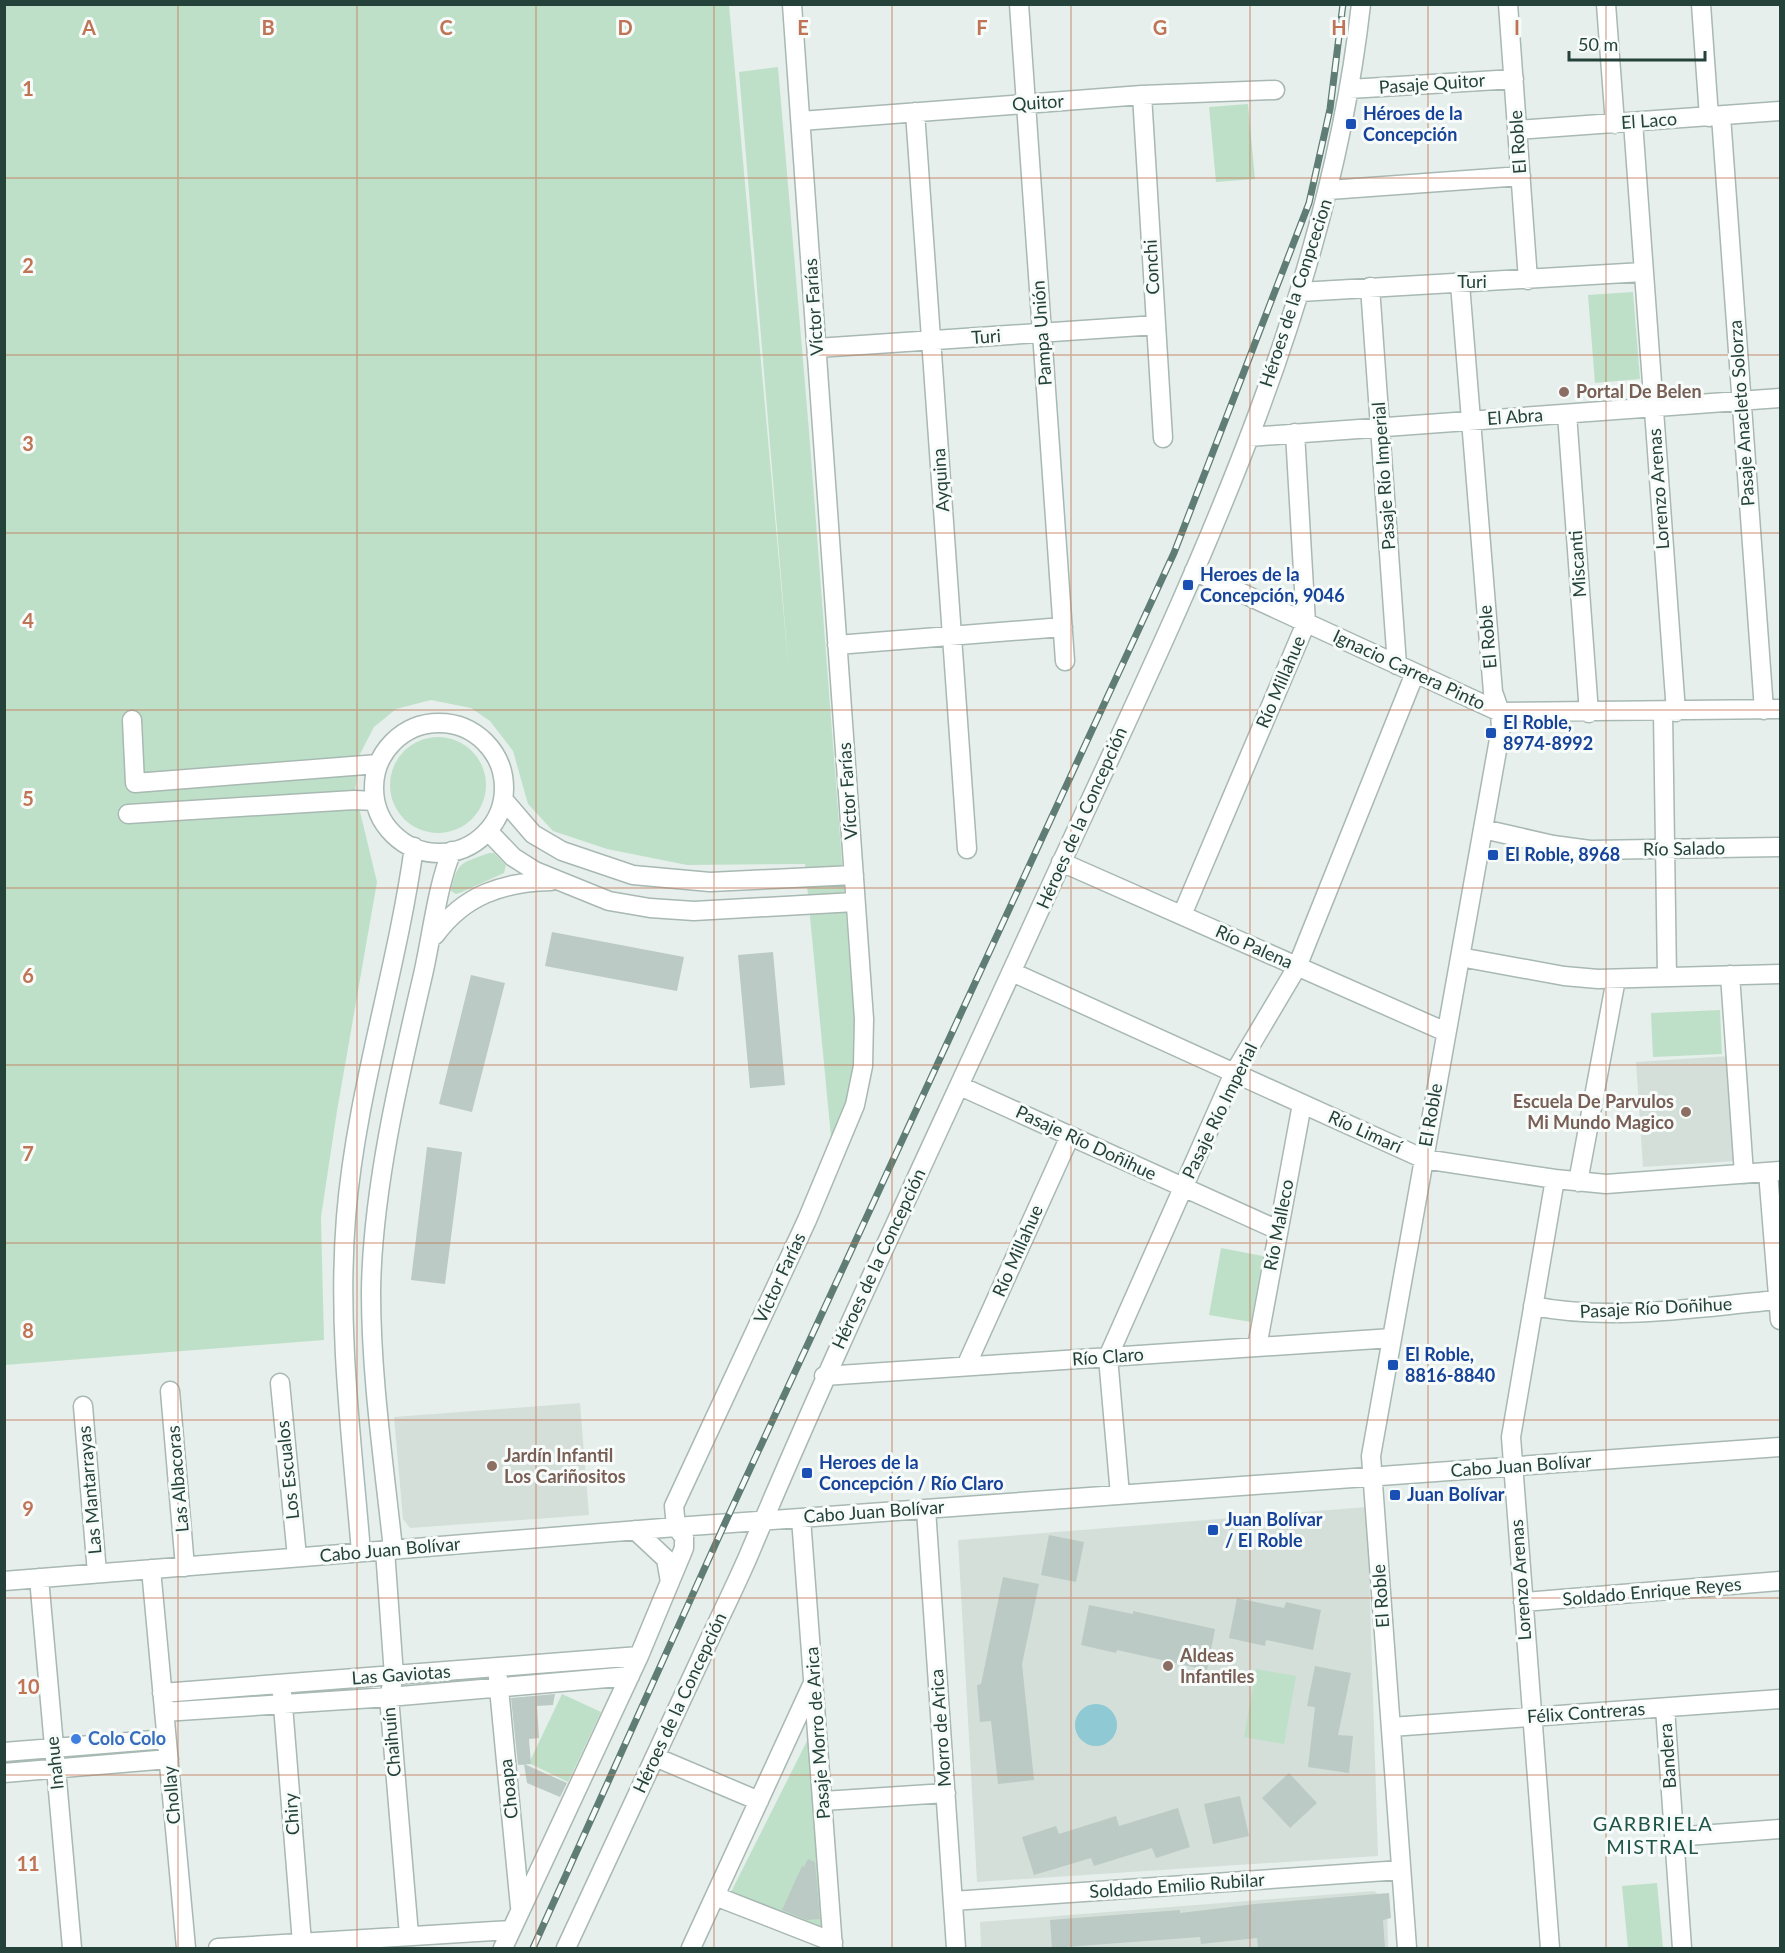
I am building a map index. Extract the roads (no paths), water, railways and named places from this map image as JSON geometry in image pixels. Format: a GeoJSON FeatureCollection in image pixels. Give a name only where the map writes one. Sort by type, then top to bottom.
{"type":"FeatureCollection","features":[{"type":"Feature","properties":{"kind":"street","name":"Víctor Farías"},"geometry":{"type":"LineString","coordinates":[[680,1532],[674,1506],[802,1231],[855,1105],[863,1066],[864,1020],[792,4]]}},
{"type":"Feature","properties":{"kind":"street","name":"Pampa Unión"},"geometry":{"type":"LineString","coordinates":[[1019,4],[1065,661]]}},
{"type":"Feature","properties":{"kind":"street","name":"Héroes de la Conpcecion"},"geometry":{"type":"LineString","coordinates":[[1194,571],[1249,437],[1300,292],[1329,190],[1349,89],[1360,4]]}},
{"type":"Feature","properties":{"kind":"street","name":"El Roble"},"geometry":{"type":"LineString","coordinates":[[1508,4],[1528,280]]}},
{"type":"Feature","properties":{"kind":"street","name":"Lorenzo Arenas"},"geometry":{"type":"LineString","coordinates":[[1606,4],[1643,272],[1653,408],[1670,712],[1665,849],[1667,977]]}},
{"type":"Feature","properties":{"kind":"street","name":"Pasaje Anacleto Solorza"},"geometry":{"type":"LineString","coordinates":[[1701,4],[1715,116],[1772,710]]}},
{"type":"Feature","properties":{"kind":"street","name":"Pasaje Quitor"},"geometry":{"type":"LineString","coordinates":[[1349,89],[1514,79]]}},
{"type":"Feature","properties":{"kind":"street","name":"Quitor"},"geometry":{"type":"LineString","coordinates":[[801,121],[1142,95],[1275,90]]}},
{"type":"Feature","properties":{"kind":"street","name":"Conchi"},"geometry":{"type":"LineString","coordinates":[[1142,95],[1162,438]]}},
{"type":"Feature","properties":{"kind":"street","name":"El Laco"},"geometry":{"type":"LineString","coordinates":[[1518,130],[1780,111]]}},
{"type":"Feature","properties":{"kind":"street","name":"Ayquina"},"geometry":{"type":"LineString","coordinates":[[915,112],[967,849]]}},
{"type":"Feature","properties":{"kind":"street"},"geometry":{"type":"LineString","coordinates":[[1329,190],[1521,176]]}},
{"type":"Feature","properties":{"kind":"street","name":"Turi"},"geometry":{"type":"LineString","coordinates":[[1300,292],[1643,272]]}},
{"type":"Feature","properties":{"kind":"street","name":"El Roble"},"geometry":{"type":"LineString","coordinates":[[1407,1948],[1372,1476],[1372,1448],[1501,728],[1500,712],[1493,692],[1460,284]]}},
{"type":"Feature","properties":{"kind":"street","name":"Pasaje Río Imperial"},"geometry":{"type":"LineString","coordinates":[[1370,287],[1397,665]]}},
{"type":"Feature","properties":{"kind":"street","name":"Turi"},"geometry":{"type":"LineString","coordinates":[[817,348],[1156,325]]}},
{"type":"Feature","properties":{"kind":"street","name":"El Abra"},"geometry":{"type":"LineString","coordinates":[[1249,437],[1780,398]]}},
{"type":"Feature","properties":{"kind":"street","name":"Miscanti"},"geometry":{"type":"LineString","coordinates":[[1567,414],[1589,713]]}},
{"type":"Feature","properties":{"kind":"street","name":"Río Millahue"},"geometry":{"type":"LineString","coordinates":[[1182,915],[1306,623],[1295,433]]}},
{"type":"Feature","properties":{"kind":"street","name":"Ignacio Carrera Pinto"},"geometry":{"type":"LineString","coordinates":[[1194,571],[1500,712],[1772,710]]}},
{"type":"Feature","properties":{"kind":"street","name":"Héroes de la Concepción"},"geometry":{"type":"LineString","coordinates":[[566,1948],[763,1520],[824,1376],[960,1086],[1194,571]]}},
{"type":"Feature","properties":{"kind":"street"},"geometry":{"type":"LineString","coordinates":[[837,645],[1063,627]]}},
{"type":"Feature","properties":{"kind":"street","name":"Pasaje Río Imperial"},"geometry":{"type":"LineString","coordinates":[[1120,1495],[1108,1357],[1234,1073],[1297,967],[1415,673]]}},
{"type":"Feature","properties":{"kind":"street"},"geometry":{"type":"LineString","coordinates":[[132,720],[135,783],[378,764]]}},
{"type":"Feature","properties":{"kind":"street"},"geometry":{"type":"LineString","coordinates":[[436,722],[458,725],[477,734],[493,750],[502,770],[502,799],[500,813],[488,831],[468,846],[436,853],[414,847],[392,833],[382,820],[373,790],[378,764],[384,751],[398,736],[416,726],[436,722]]}},
{"type":"Feature","properties":{"kind":"street"},"geometry":{"type":"LineString","coordinates":[[502,799],[533,834],[562,851],[633,875],[667,880],[731,881],[854,875]]}},
{"type":"Feature","properties":{"kind":"street"},"geometry":{"type":"LineString","coordinates":[[128,814],[354,800],[375,801]]}},
{"type":"Feature","properties":{"kind":"street","name":"Río Salado"},"geometry":{"type":"LineString","coordinates":[[1483,828],[1569,848],[1780,847]]}},
{"type":"Feature","properties":{"kind":"street"},"geometry":{"type":"LineString","coordinates":[[488,831],[513,857],[558,880],[609,901],[650,908],[694,911],[855,902]]}},
{"type":"Feature","properties":{"kind":"street"},"geometry":{"type":"LineString","coordinates":[[361,1552],[343,1327],[342,1282],[346,1216],[366,1080],[414,847]]}},
{"type":"Feature","properties":{"kind":"street","name":"Chaihuín"},"geometry":{"type":"LineString","coordinates":[[409,1935],[389,1697],[394,1676],[389,1550],[371,1291],[387,1141],[452,851]]}},
{"type":"Feature","properties":{"kind":"street","name":"Río Palena"},"geometry":{"type":"LineString","coordinates":[[1061,862],[1446,1032]]}},
{"type":"Feature","properties":{"kind":"street"},"geometry":{"type":"LineString","coordinates":[[431,942],[447,918],[471,899],[495,887],[526,881],[558,880]]}},
{"type":"Feature","properties":{"kind":"street"},"geometry":{"type":"LineString","coordinates":[[731,881],[732,909]]}},
{"type":"Feature","properties":{"kind":"street"},"geometry":{"type":"LineString","coordinates":[[1460,957],[1564,976],[1616,979],[1780,974]]}},
{"type":"Feature","properties":{"kind":"street","name":"Río Limarí"},"geometry":{"type":"LineString","coordinates":[[1012,972],[1424,1159],[1555,1179],[1606,1184],[1774,1172]]}},
{"type":"Feature","properties":{"kind":"street"},"geometry":{"type":"LineString","coordinates":[[1730,975],[1744,1174]]}},
{"type":"Feature","properties":{"kind":"street"},"geometry":{"type":"LineString","coordinates":[[1578,1182],[1616,979]]}},
{"type":"Feature","properties":{"kind":"street","name":"Pasaje Río Doñihue"},"geometry":{"type":"LineString","coordinates":[[960,1086],[1278,1230]]}},
{"type":"Feature","properties":{"kind":"street","name":"Río Malleco"},"geometry":{"type":"LineString","coordinates":[[1257,1347],[1302,1104]]}},
{"type":"Feature","properties":{"kind":"street","name":"Río Millahue"},"geometry":{"type":"LineString","coordinates":[[966,1366],[1070,1136]]}},
{"type":"Feature","properties":{"kind":"street"},"geometry":{"type":"LineString","coordinates":[[1774,1172],[1780,1320]]}},
{"type":"Feature","properties":{"kind":"street","name":"Lorenzo Arenas"},"geometry":{"type":"LineString","coordinates":[[1550,1948],[1511,1437],[1555,1179]]}},
{"type":"Feature","properties":{"kind":"street","name":"Pasaje Río Doñihue"},"geometry":{"type":"LineString","coordinates":[[1533,1306],[1566,1313],[1602,1315],[1779,1300]]}},
{"type":"Feature","properties":{"kind":"street","name":"Río Claro"},"geometry":{"type":"LineString","coordinates":[[824,1376],[1392,1338]]}},
{"type":"Feature","properties":{"kind":"street","name":"Los Escualos"},"geometry":{"type":"LineString","coordinates":[[280,1383],[297,1557]]}},
{"type":"Feature","properties":{"kind":"street","name":"Las Albacoras"},"geometry":{"type":"LineString","coordinates":[[170,1391],[185,1567]]}},
{"type":"Feature","properties":{"kind":"street","name":"Las Mantarrayas"},"geometry":{"type":"LineString","coordinates":[[83,1406],[97,1574]]}},
{"type":"Feature","properties":{"kind":"street","name":"Cabo Juan Bolívar"},"geometry":{"type":"LineString","coordinates":[[4,1581],[635,1530],[680,1532],[763,1520],[1780,1447]]}},
{"type":"Feature","properties":{"kind":"street","name":"Morro de Arica"},"geometry":{"type":"LineString","coordinates":[[926,1509],[956,1948]]}},
{"type":"Feature","properties":{"kind":"street","name":"Pasaje Morro de Arica"},"geometry":{"type":"LineString","coordinates":[[801,1518],[833,1945]]}},
{"type":"Feature","properties":{"kind":"street"},"geometry":{"type":"LineString","coordinates":[[635,1530],[666,1559],[670,1584]]}},
{"type":"Feature","properties":{"kind":"street"},"geometry":{"type":"LineString","coordinates":[[503,1948],[630,1676],[670,1584],[684,1548],[680,1532]]}},
{"type":"Feature","properties":{"kind":"street","name":"Chollay"},"geometry":{"type":"LineString","coordinates":[[151,1569],[186,1948]]}},
{"type":"Feature","properties":{"kind":"street","name":"Inahue"},"geometry":{"type":"LineString","coordinates":[[39,1578],[72,1948]]}},
{"type":"Feature","properties":{"kind":"street","name":"Soldado Enrique Reyes"},"geometry":{"type":"LineString","coordinates":[[1523,1602],[1780,1581]]}},
{"type":"Feature","properties":{"kind":"street","name":"Las Gaviotas"},"geometry":{"type":"LineString","coordinates":[[162,1693],[639,1656]]}},
{"type":"Feature","properties":{"kind":"street","name":"Choapa"},"geometry":{"type":"LineString","coordinates":[[498,1668],[520,1909]]}},
{"type":"Feature","properties":{"kind":"street","name":"Las Gaviotas"},"geometry":{"type":"LineString","coordinates":[[164,1712],[389,1697],[630,1676]]}},
{"type":"Feature","properties":{"kind":"street"},"geometry":{"type":"LineString","coordinates":[[692,1948],[814,1681]]}},
{"type":"Feature","properties":{"kind":"street","name":"Chiry"},"geometry":{"type":"LineString","coordinates":[[282,1685],[302,1943]]}},
{"type":"Feature","properties":{"kind":"street","name":"Félix Contreras"},"geometry":{"type":"LineString","coordinates":[[1391,1727],[1780,1699]]}},
{"type":"Feature","properties":{"kind":"street","name":"Bandera"},"geometry":{"type":"LineString","coordinates":[[1665,1708],[1682,1948]]}},
{"type":"Feature","properties":{"kind":"street"},"geometry":{"type":"LineString","coordinates":[[4,1752],[166,1739]]}},
{"type":"Feature","properties":{"kind":"street"},"geometry":{"type":"LineString","coordinates":[[655,1757],[759,1801]]}},
{"type":"Feature","properties":{"kind":"street"},"geometry":{"type":"LineString","coordinates":[[4,1773],[169,1759]]}},
{"type":"Feature","properties":{"kind":"street"},"geometry":{"type":"LineString","coordinates":[[823,1801],[946,1793]]}},
{"type":"Feature","properties":{"kind":"street"},"geometry":{"type":"LineString","coordinates":[[1674,1837],[1780,1829]]}},
{"type":"Feature","properties":{"kind":"street","name":"Soldado Emilio Rubilar"},"geometry":{"type":"LineString","coordinates":[[953,1901],[1401,1870]]}},
{"type":"Feature","properties":{"kind":"street"},"geometry":{"type":"LineString","coordinates":[[715,1896],[833,1945]]}},
{"type":"Feature","properties":{"kind":"street"},"geometry":{"type":"LineString","coordinates":[[218,1948],[511,1930]]}},
{"type":"Feature","properties":{"kind":"water"},"geometry":{"type":"Polygon","coordinates":[[[1096,1704],[1111,1710],[1117,1725],[1111,1740],[1096,1746],[1081,1740],[1075,1725],[1081,1710],[1096,1704]]]}},
{"type":"Feature","properties":{"kind":"railway"},"geometry":{"type":"LineString","coordinates":[[533,1948],[725,1523],[1174,553],[1309,203],[1330,109],[1343,4]]}},
{"type":"Feature","properties":{"kind":"place","name":"Héroes de la Concepción"},"geometry":{"type":"Point","coordinates":[1351,124]}},
{"type":"Feature","properties":{"kind":"place","name":"Portal De Belen"},"geometry":{"type":"Point","coordinates":[1564,392]}},
{"type":"Feature","properties":{"kind":"place","name":"Heroes de la Concepción, 9046"},"geometry":{"type":"Point","coordinates":[1188,585]}},
{"type":"Feature","properties":{"kind":"place","name":"El Roble, 8974-8992"},"geometry":{"type":"Point","coordinates":[1491,733]}},
{"type":"Feature","properties":{"kind":"place","name":"El Roble, 8968"},"geometry":{"type":"Point","coordinates":[1493,855]}},
{"type":"Feature","properties":{"kind":"place","name":"Escuela De Parvulos Mi Mundo Magico"},"geometry":{"type":"Point","coordinates":[1686,1112]}},
{"type":"Feature","properties":{"kind":"place","name":"El Roble, 8816-8840"},"geometry":{"type":"Point","coordinates":[1393,1365]}},
{"type":"Feature","properties":{"kind":"place","name":"Jardín Infantil Los Cariñositos"},"geometry":{"type":"Point","coordinates":[492,1466]}},
{"type":"Feature","properties":{"kind":"place","name":"Heroes de la Concepción / Río Claro"},"geometry":{"type":"Point","coordinates":[807,1473]}},
{"type":"Feature","properties":{"kind":"place","name":"Juan Bolívar"},"geometry":{"type":"Point","coordinates":[1395,1495]}},
{"type":"Feature","properties":{"kind":"place","name":"Juan Bolívar / El Roble"},"geometry":{"type":"Point","coordinates":[1213,1530]}},
{"type":"Feature","properties":{"kind":"place","name":"Aldeas Infantiles"},"geometry":{"type":"Point","coordinates":[1168,1666]}},
{"type":"Feature","properties":{"kind":"place","name":"Colo Colo"},"geometry":{"type":"Point","coordinates":[76,1739]}},
{"type":"Feature","properties":{"kind":"district","name":"GARBRIELA MISTRAL"},"geometry":{"type":"Point","coordinates":[1653,1836]}}]}
